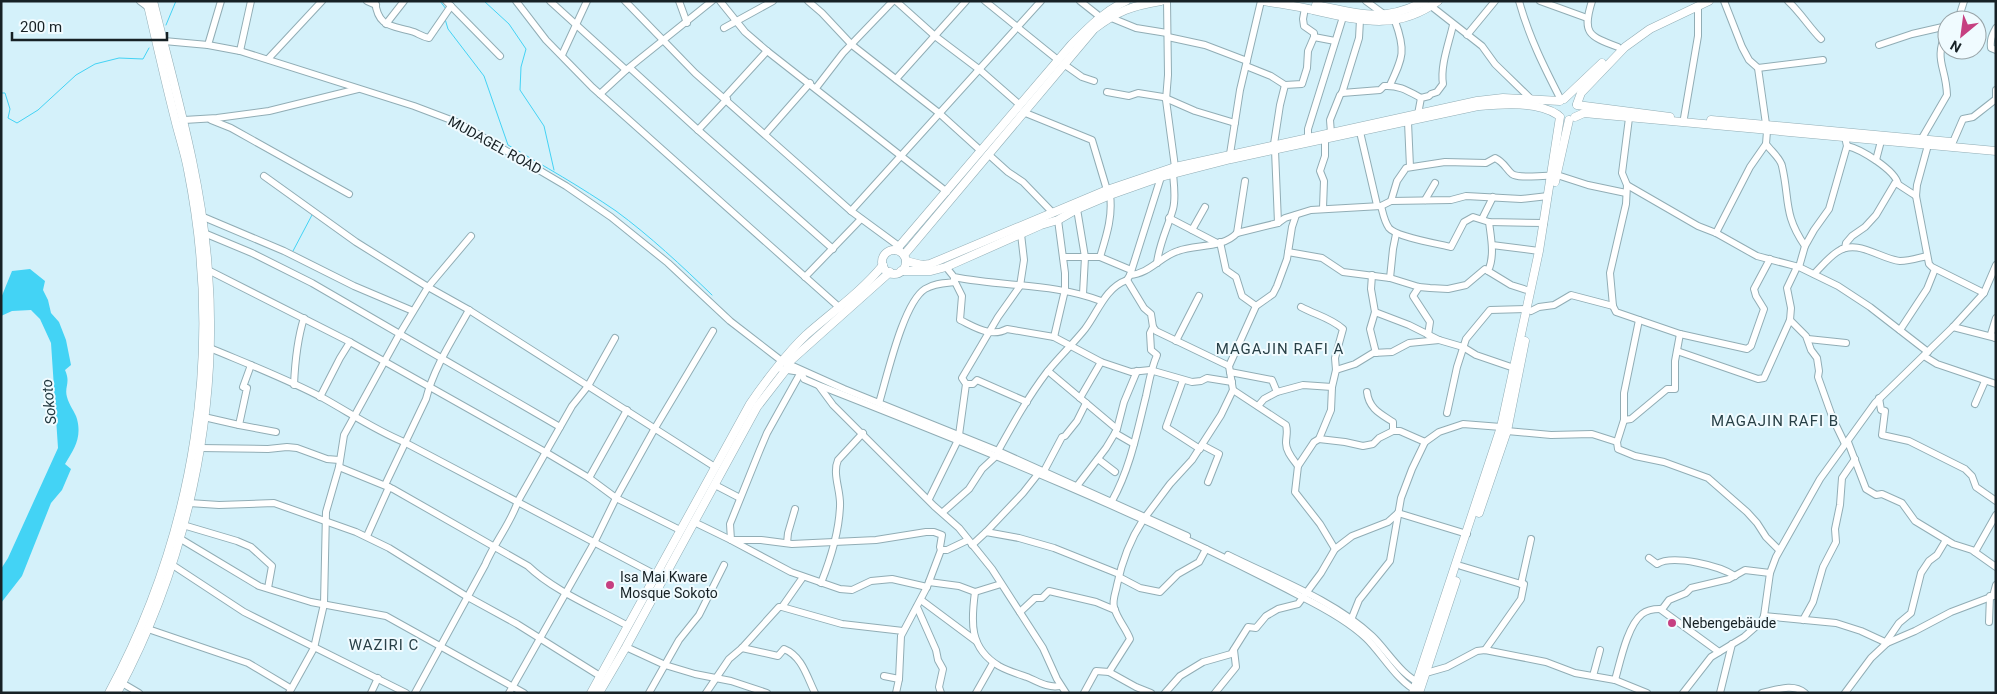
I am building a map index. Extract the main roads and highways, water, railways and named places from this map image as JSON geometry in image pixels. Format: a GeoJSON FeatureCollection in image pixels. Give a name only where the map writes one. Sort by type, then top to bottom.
{"type":"FeatureCollection","features":[{"type":"Feature","properties":{"kind":"main road"},"geometry":{"type":"LineString","coordinates":[[901,253],[1099,16],[1126,1]]}},
{"type":"Feature","properties":{"kind":"main road"},"geometry":{"type":"LineString","coordinates":[[1061,62],[1094,29],[1109,17],[1133,6],[1161,1]]}},
{"type":"Feature","properties":{"kind":"main road"},"geometry":{"type":"LineString","coordinates":[[1262,1],[1360,20],[1395,21],[1415,15],[1431,3]]}},
{"type":"Feature","properties":{"kind":"main road"},"geometry":{"type":"LineString","coordinates":[[1295,1],[1360,14],[1385,15],[1400,13],[1416,3],[1431,3]]}},
{"type":"Feature","properties":{"kind":"main road"},"geometry":{"type":"LineString","coordinates":[[1417,689],[1466,534],[1504,429],[1514,368],[1544,251],[1554,176],[1559,116],[1557,106],[1580,86],[1618,47],[1647,26],[1709,1]]}},
{"type":"Feature","properties":{"kind":"main road"},"geometry":{"type":"LineString","coordinates":[[117,693],[148,629],[171,564],[189,503],[204,417],[210,348],[208,270],[201,216],[184,120],[164,41],[149,3]]}},
{"type":"Feature","properties":{"kind":"main road"},"geometry":{"type":"LineString","coordinates":[[109,693],[130,654],[154,595],[181,509],[191,460],[204,350],[202,272],[191,188],[149,3]]}},
{"type":"Feature","properties":{"kind":"main road"},"geometry":{"type":"LineString","coordinates":[[1417,689],[1426,673],[1504,429],[1529,310],[1530,291],[1548,196],[1572,118],[1578,111],[1577,104],[1581,93],[1624,47],[1650,29],[1698,4]]}},
{"type":"Feature","properties":{"kind":"main road"},"geometry":{"type":"LineString","coordinates":[[591,693],[750,404],[805,336],[840,308],[883,265],[886,254],[891,250],[901,253],[922,265],[930,264],[1077,209],[1109,192],[1161,177],[1174,170],[1274,147],[1308,137],[1477,100],[1503,98],[1571,99],[1577,104],[1684,118],[1881,141],[1996,151]]}},
{"type":"Feature","properties":{"kind":"main road"},"geometry":{"type":"LineString","coordinates":[[599,693],[626,648],[757,407],[783,365],[890,272],[931,271],[946,267],[1022,234],[1109,192],[1174,170],[1230,154],[1325,139],[1478,106],[1503,104],[1543,108],[1551,110],[1559,116],[1572,118],[1584,113],[1629,118],[1922,138],[1996,146]]}},
{"type":"Feature","properties":{"kind":"main road"},"geometry":{"type":"LineString","coordinates":[[901,253],[947,192],[985,152]]}},
{"type":"Feature","properties":{"kind":"main road"},"geometry":{"type":"LineString","coordinates":[[901,253],[905,266],[901,271]]}},
{"type":"Feature","properties":{"kind":"main road"},"geometry":{"type":"LineString","coordinates":[[883,265],[890,272]]}},
{"type":"Feature","properties":{"kind":"water"},"geometry":{"type":"Polygon","coordinates":[[[30,269],[45,281],[43,290],[51,313],[59,322],[66,340],[71,365],[65,370],[67,378],[66,394],[77,419],[78,438],[65,464],[71,469],[62,490],[51,503],[22,576],[1,603],[1,569],[8,558],[58,448],[51,343],[40,319],[31,310],[12,311],[1,316],[1,298],[12,271],[30,269]]]}},
{"type":"Feature","properties":{"kind":"waterway"},"geometry":{"type":"LineString","coordinates":[[166,25],[176,1]]}},
{"type":"Feature","properties":{"kind":"waterway"},"geometry":{"type":"LineString","coordinates":[[440,1],[446,9]]}},
{"type":"Feature","properties":{"kind":"waterway"},"geometry":{"type":"LineString","coordinates":[[484,1],[509,24],[526,49],[521,67],[520,90],[544,126],[554,170]]}},
{"type":"Feature","properties":{"kind":"waterway"},"geometry":{"type":"LineString","coordinates":[[445,19],[448,29],[484,76],[508,145],[616,211],[666,252],[712,295]]}},
{"type":"Feature","properties":{"kind":"waterway"},"geometry":{"type":"LineString","coordinates":[[1,93],[5,93],[10,109],[8,118],[17,123],[38,110],[76,75],[95,64],[119,58],[143,59],[149,48]]}},
{"type":"Feature","properties":{"kind":"waterway"},"geometry":{"type":"LineString","coordinates":[[293,251],[312,215]]}},
{"type":"Feature","properties":{"kind":"place","name":"Isa Mai Kware Mosque Sokoto"},"geometry":{"type":"Point","coordinates":[610,585]}},
{"type":"Feature","properties":{"kind":"place","name":"Nebengebäude"},"geometry":{"type":"Point","coordinates":[1672,623]}},
{"type":"Feature","properties":{"kind":"district","name":"MAGAJIN RAFI A"},"geometry":{"type":"Point","coordinates":[1280,349]}},
{"type":"Feature","properties":{"kind":"district","name":"MAGAJIN RAFI B"},"geometry":{"type":"Point","coordinates":[1775,421]}},
{"type":"Feature","properties":{"kind":"district","name":"WAZIRI C"},"geometry":{"type":"Point","coordinates":[384,645]}},
{"type":"Feature","properties":{"kind":"water label","name":"Sokoto"},"geometry":{"type":"Point","coordinates":[49,402]}}]}
